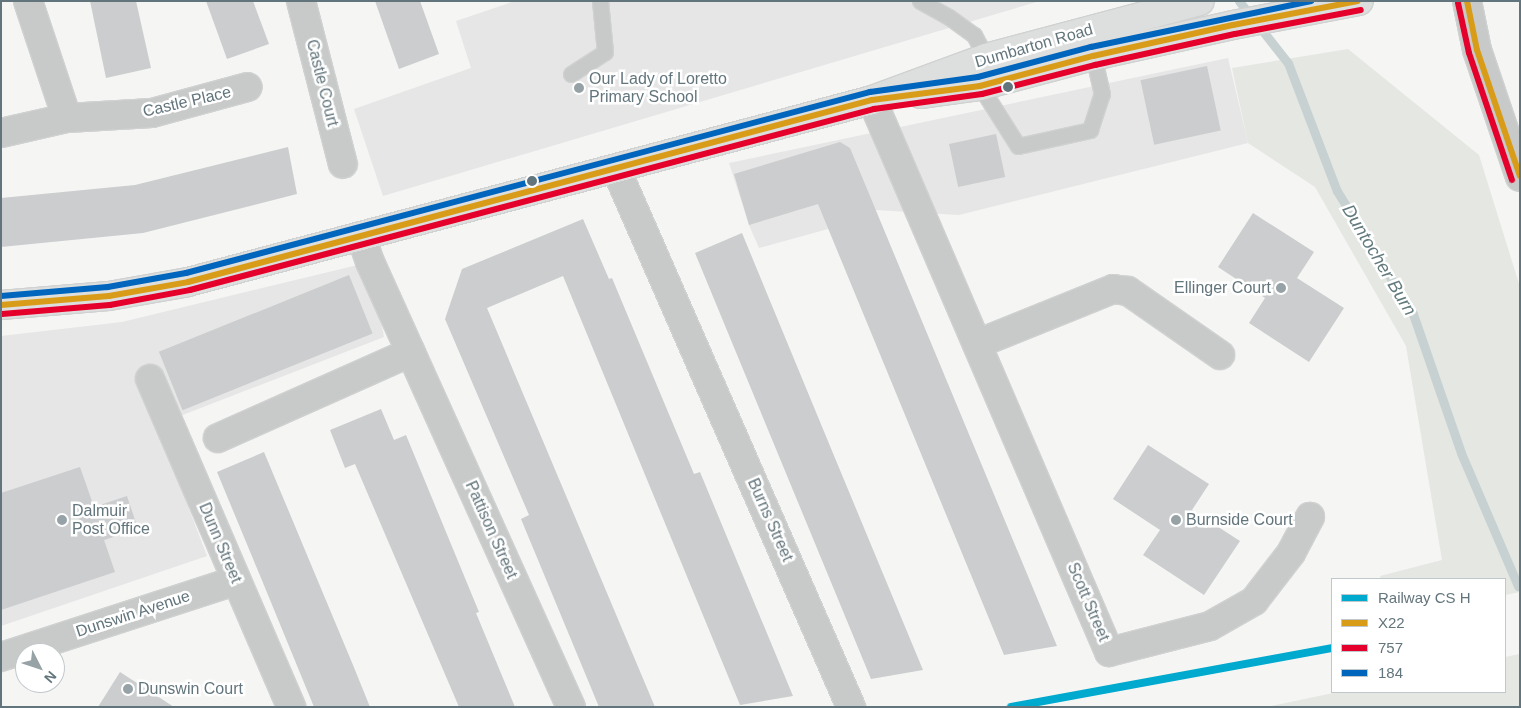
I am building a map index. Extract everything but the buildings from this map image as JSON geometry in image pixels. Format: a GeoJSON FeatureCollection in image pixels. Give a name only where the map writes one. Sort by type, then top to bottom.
{"type":"FeatureCollection","features":[{"type":"Feature","properties":{"kind":"main road","name":"Dumbarton Road"},"geometry":{"type":"LineString","coordinates":[[1,305],[109,296],[151,290],[872,100],[986,58],[1200,1]]}},
{"type":"Feature","properties":{"kind":"main road","name":"Dumbarton Road"},"geometry":{"type":"LineString","coordinates":[[872,100],[980,86],[1094,56],[1233,25],[1359,1]]}},
{"type":"Feature","properties":{"kind":"street"},"geometry":{"type":"LineString","coordinates":[[28,1],[67,118]]}},
{"type":"Feature","properties":{"kind":"street","name":"Castle Court"},"geometry":{"type":"LineString","coordinates":[[301,1],[343,164]]}},
{"type":"Feature","properties":{"kind":"street"},"geometry":{"type":"LineString","coordinates":[[1467,1],[1477,50],[1520,177]]}},
{"type":"Feature","properties":{"kind":"street","name":"Castle Place"},"geometry":{"type":"LineString","coordinates":[[1,134],[67,118],[152,113],[248,87]]}},
{"type":"Feature","properties":{"kind":"street","name":"Scott Street"},"geometry":{"type":"LineString","coordinates":[[872,100],[1109,652],[1210,626],[1254,601],[1291,553],[1310,517]]}},
{"type":"Feature","properties":{"kind":"street","name":"Burns Street"},"geometry":{"type":"LineString","coordinates":[[616,169],[851,707]]}},
{"type":"Feature","properties":{"kind":"street","name":"Pattison Street"},"geometry":{"type":"LineString","coordinates":[[361,236],[370,262],[571,707]]}},
{"type":"Feature","properties":{"kind":"street"},"geometry":{"type":"LineString","coordinates":[[977,344],[1113,288],[1128,291],[1220,355]]}},
{"type":"Feature","properties":{"kind":"street"},"geometry":{"type":"LineString","coordinates":[[218,438],[411,352]]}},
{"type":"Feature","properties":{"kind":"street","name":"Dunn Street"},"geometry":{"type":"LineString","coordinates":[[150,379],[291,707]]}},
{"type":"Feature","properties":{"kind":"street","name":"Dunswin Avenue"},"geometry":{"type":"LineString","coordinates":[[1,657],[236,581]]}},
{"type":"Feature","properties":{"kind":"lane"},"geometry":{"type":"LineString","coordinates":[[571,74],[605,52],[600,1]]}},
{"type":"Feature","properties":{"kind":"lane"},"geometry":{"type":"LineString","coordinates":[[920,1],[949,17],[974,35],[986,58]]}},
{"type":"Feature","properties":{"kind":"lane"},"geometry":{"type":"LineString","coordinates":[[980,86],[1018,146],[1090,130],[1102,94],[1094,56]]}},
{"type":"Feature","properties":{"kind":"shaded area","name":"Our Lady of Loretto Primary School"},"geometry":{"type":"Polygon","coordinates":[[[515,1],[1040,1],[383,196],[354,109],[471,68],[456,21],[515,1]]]}},
{"type":"Feature","properties":{"kind":"shaded area"},"geometry":{"type":"Polygon","coordinates":[[[1348,49],[1479,155],[1520,287],[1520,592],[1506,595],[1506,578],[1381,578],[1380,576],[1442,560],[1406,346],[1315,187],[1248,143],[1232,68],[1348,49]]]}},
{"type":"Feature","properties":{"kind":"shaded area"},"geometry":{"type":"Polygon","coordinates":[[[1228,58],[1248,143],[959,215],[876,210],[828,229],[759,248],[749,225],[729,163],[1228,58]]]}},
{"type":"Feature","properties":{"kind":"shaded area"},"geometry":{"type":"Polygon","coordinates":[[[370,262],[384,337],[157,425],[207,556],[1,626],[1,336],[122,322],[370,262]]]}},
{"type":"Feature","properties":{"kind":"shaded area"},"geometry":{"type":"Polygon","coordinates":[[[1520,654],[1520,707],[1266,707],[1333,693],[1506,693],[1506,657],[1520,654]]]}},
{"type":"Feature","properties":{"kind":"waterway","name":"Duntocher Burn"},"geometry":{"type":"LineString","coordinates":[[1239,1],[1288,63],[1337,191],[1413,314],[1461,453],[1518,586]]}},
{"type":"Feature","properties":{"kind":"transit line","name":"184"},"geometry":{"type":"LineString","coordinates":[[1,296],[108,287],[186,273],[870,92],[978,77],[1091,47],[1311,1]]}},
{"type":"Feature","properties":{"kind":"transit line","name":"X22"},"geometry":{"type":"LineString","coordinates":[[1,305],[109,296],[188,282],[872,100],[980,86],[1093,56],[1233,25],[1358,1]]}},
{"type":"Feature","properties":{"kind":"transit line","name":"X22"},"geometry":{"type":"LineString","coordinates":[[1467,1],[1477,50],[1520,176]]}},
{"type":"Feature","properties":{"kind":"transit line","name":"757"},"geometry":{"type":"LineString","coordinates":[[1458,3],[1469,53],[1512,180]]}},
{"type":"Feature","properties":{"kind":"transit line","name":"757"},"geometry":{"type":"LineString","coordinates":[[2,314],[110,305],[190,290],[874,109],[982,94],[1095,65],[1235,34],[1361,10]]}},
{"type":"Feature","properties":{"kind":"transit line"},"geometry":{"type":"LineString","coordinates":[[1011,707],[1331,648]]}},
{"type":"Feature","properties":{"kind":"place","name":"Our Lady of Loretto Primary School"},"geometry":{"type":"Point","coordinates":[579,88]}},
{"type":"Feature","properties":{"kind":"place","name":"Ellinger Court"},"geometry":{"type":"Point","coordinates":[1281,288]}},
{"type":"Feature","properties":{"kind":"place","name":"Dalmuir Post Office"},"geometry":{"type":"Point","coordinates":[62,520]}},
{"type":"Feature","properties":{"kind":"place","name":"Burnside Court"},"geometry":{"type":"Point","coordinates":[1176,520]}},
{"type":"Feature","properties":{"kind":"place","name":"Dunswin Court"},"geometry":{"type":"Point","coordinates":[128,689]}}]}
